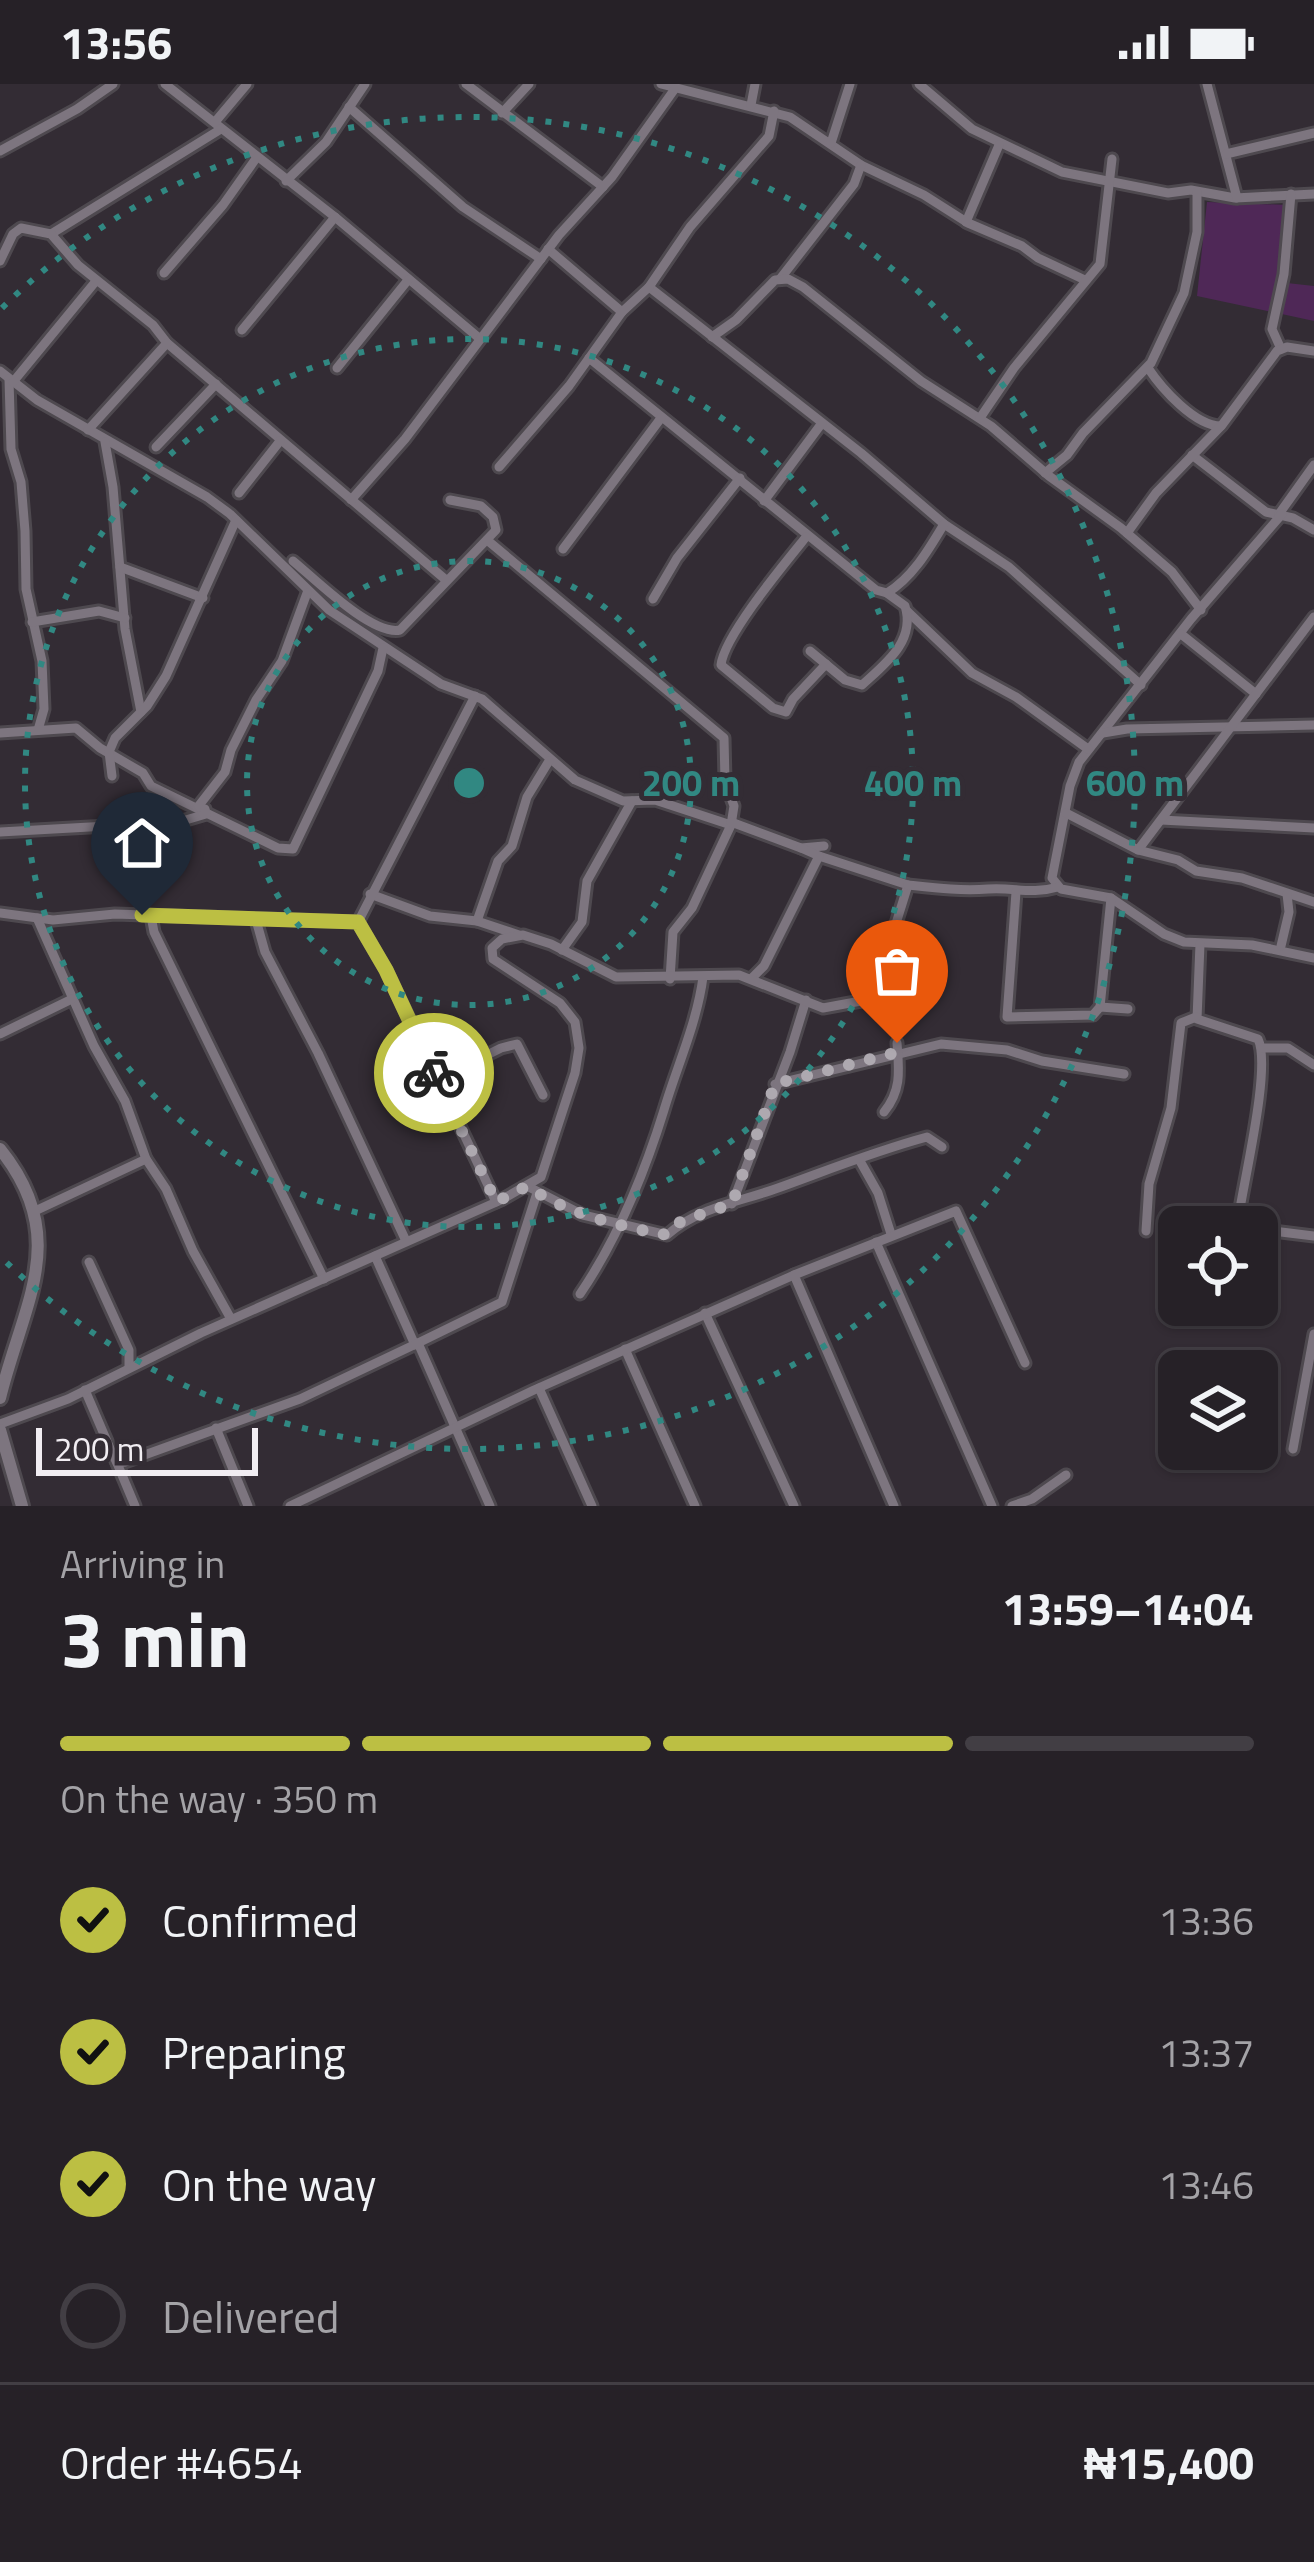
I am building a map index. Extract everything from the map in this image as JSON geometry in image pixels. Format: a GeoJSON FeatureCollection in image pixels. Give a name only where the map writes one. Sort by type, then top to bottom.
{"type":"FeatureCollection","features":[{"type":"Feature","properties":{"kind":"street"},"geometry":{"type":"LineString","coordinates":[[0,151],[113,84]]}},
{"type":"Feature","properties":{"kind":"street"},"geometry":{"type":"LineString","coordinates":[[165,84],[479,338]]}},
{"type":"Feature","properties":{"kind":"street"},"geometry":{"type":"LineString","coordinates":[[51,234],[218,126],[247,84]]}},
{"type":"Feature","properties":{"kind":"street"},"geometry":{"type":"LineString","coordinates":[[286,181],[326,142],[365,84]]}},
{"type":"Feature","properties":{"kind":"street"},"geometry":{"type":"LineString","coordinates":[[466,84],[603,188]]}},
{"type":"Feature","properties":{"kind":"street"},"geometry":{"type":"LineString","coordinates":[[502,113],[529,84]]}},
{"type":"Feature","properties":{"kind":"street"},"geometry":{"type":"LineString","coordinates":[[661,84],[774,111],[966,223],[1085,280]]}},
{"type":"Feature","properties":{"kind":"street"},"geometry":{"type":"LineString","coordinates":[[751,105],[755,84]]}},
{"type":"Feature","properties":{"kind":"street"},"geometry":{"type":"LineString","coordinates":[[831,143],[850,84]]}},
{"type":"Feature","properties":{"kind":"street"},"geometry":{"type":"LineString","coordinates":[[919,84],[972,129],[1063,172],[1168,193],[1198,191],[1237,198],[1314,194]]}},
{"type":"Feature","properties":{"kind":"street"},"geometry":{"type":"LineString","coordinates":[[1207,84],[1237,198]]}},
{"type":"Feature","properties":{"kind":"street"},"geometry":{"type":"LineString","coordinates":[[351,500],[405,439],[545,254],[603,188],[674,90]]}},
{"type":"Feature","properties":{"kind":"street"},"geometry":{"type":"LineString","coordinates":[[349,107],[463,207],[545,254],[622,312]]}},
{"type":"Feature","properties":{"kind":"street"},"geometry":{"type":"LineString","coordinates":[[499,467],[622,312],[649,287],[690,227],[769,136],[774,111]]}},
{"type":"Feature","properties":{"kind":"street"},"geometry":{"type":"LineString","coordinates":[[1226,154],[1314,134]]}},
{"type":"Feature","properties":{"kind":"street"},"geometry":{"type":"LineString","coordinates":[[966,223],[999,145]]}},
{"type":"Feature","properties":{"kind":"street"},"geometry":{"type":"LineString","coordinates":[[164,273],[223,206],[257,157]]}},
{"type":"Feature","properties":{"kind":"street"},"geometry":{"type":"LineString","coordinates":[[980,418],[1104,254],[1112,159]]}},
{"type":"Feature","properties":{"kind":"street"},"geometry":{"type":"LineString","coordinates":[[712,337],[780,279],[854,184],[861,165]]}},
{"type":"Feature","properties":{"kind":"street"},"geometry":{"type":"LineString","coordinates":[[1045,473],[1148,368],[1184,293],[1197,232],[1198,191]]}},
{"type":"Feature","properties":{"kind":"street"},"geometry":{"type":"LineString","coordinates":[[1280,349],[1273,329],[1284,274],[1291,194]]}},
{"type":"Feature","properties":{"kind":"street"},"geometry":{"type":"LineString","coordinates":[[242,330],[335,217]]}},
{"type":"Feature","properties":{"kind":"street"},"geometry":{"type":"LineString","coordinates":[[0,261],[21,228],[51,234],[96,281],[446,580]]}},
{"type":"Feature","properties":{"kind":"street"},"geometry":{"type":"LineString","coordinates":[[780,279],[803,286],[921,382],[980,418],[1127,533],[1172,572],[1201,610]]}},
{"type":"Feature","properties":{"kind":"street"},"geometry":{"type":"LineString","coordinates":[[337,368],[408,280]]}},
{"type":"Feature","properties":{"kind":"street"},"geometry":{"type":"LineString","coordinates":[[38,730],[43,715],[42,661],[29,606],[8,377],[96,281]]}},
{"type":"Feature","properties":{"kind":"street"},"geometry":{"type":"LineString","coordinates":[[649,287],[944,524],[1009,567],[1141,686]]}},
{"type":"Feature","properties":{"kind":"street"},"geometry":{"type":"LineString","coordinates":[[88,430],[167,343]]}},
{"type":"Feature","properties":{"kind":"street"},"geometry":{"type":"LineString","coordinates":[[1280,349],[1314,351]]}},
{"type":"Feature","properties":{"kind":"street"},"geometry":{"type":"LineString","coordinates":[[1127,533],[1280,349]]}},
{"type":"Feature","properties":{"kind":"street"},"geometry":{"type":"LineString","coordinates":[[589,358],[806,537],[865,583],[887,593],[973,673],[1016,697],[1088,749]]}},
{"type":"Feature","properties":{"kind":"street"},"geometry":{"type":"LineString","coordinates":[[1148,368],[1162,388],[1214,429]]}},
{"type":"Feature","properties":{"kind":"street"},"geometry":{"type":"LineString","coordinates":[[8,377],[105,442],[207,497],[307,593],[441,684],[475,696],[575,780],[628,803],[656,800],[822,851],[908,885],[1033,894],[1058,887],[1111,898],[1164,934],[1199,944],[1252,945],[1314,958]]}},
{"type":"Feature","properties":{"kind":"street"},"geometry":{"type":"LineString","coordinates":[[156,447],[216,384]]}},
{"type":"Feature","properties":{"kind":"street"},"geometry":{"type":"LineString","coordinates":[[563,549],[661,418]]}},
{"type":"Feature","properties":{"kind":"street"},"geometry":{"type":"LineString","coordinates":[[764,501],[822,423]]}},
{"type":"Feature","properties":{"kind":"street"},"geometry":{"type":"LineString","coordinates":[[239,493],[280,441]]}},
{"type":"Feature","properties":{"kind":"street"},"geometry":{"type":"LineString","coordinates":[[105,442],[122,614],[136,695],[144,705]]}},
{"type":"Feature","properties":{"kind":"street"},"geometry":{"type":"LineString","coordinates":[[1192,454],[1266,512],[1314,530]]}},
{"type":"Feature","properties":{"kind":"street"},"geometry":{"type":"LineString","coordinates":[[1058,887],[1052,872],[1070,786],[1088,749],[1281,514],[1314,465]]}},
{"type":"Feature","properties":{"kind":"street"},"geometry":{"type":"LineString","coordinates":[[653,599],[677,557],[740,478]]}},
{"type":"Feature","properties":{"kind":"street"},"geometry":{"type":"LineString","coordinates":[[293,561],[344,603],[391,632],[408,624],[496,530],[493,517],[481,506],[450,500]]}},
{"type":"Feature","properties":{"kind":"street"},"geometry":{"type":"LineString","coordinates":[[1262,533],[1266,512]]}},
{"type":"Feature","properties":{"kind":"street"},"geometry":{"type":"LineString","coordinates":[[112,776],[110,752],[121,728],[144,705],[203,598],[236,520]]}},
{"type":"Feature","properties":{"kind":"street"},"geometry":{"type":"LineString","coordinates":[[887,593],[927,554],[944,524]]}},
{"type":"Feature","properties":{"kind":"street"},"geometry":{"type":"LineString","coordinates":[[806,537],[739,629],[721,665],[773,708],[786,712],[826,664]]}},
{"type":"Feature","properties":{"kind":"street"},"geometry":{"type":"LineString","coordinates":[[487,540],[722,732],[725,781],[734,806],[731,824],[692,908],[673,932],[670,979]]}},
{"type":"Feature","properties":{"kind":"street"},"geometry":{"type":"LineString","coordinates":[[120,566],[203,598]]}},
{"type":"Feature","properties":{"kind":"street"},"geometry":{"type":"LineString","coordinates":[[0,832],[179,822],[202,809],[228,766],[230,750],[256,700],[281,661],[307,593]]}},
{"type":"Feature","properties":{"kind":"street"},"geometry":{"type":"LineString","coordinates":[[29,606],[55,616]]}},
{"type":"Feature","properties":{"kind":"street"},"geometry":{"type":"LineString","coordinates":[[32,622],[99,610],[122,614]]}},
{"type":"Feature","properties":{"kind":"street"},"geometry":{"type":"LineString","coordinates":[[810,651],[845,680],[862,685],[899,647],[908,629],[908,611]]}},
{"type":"Feature","properties":{"kind":"street"},"geometry":{"type":"LineString","coordinates":[[1138,850],[1314,616]]}},
{"type":"Feature","properties":{"kind":"street"},"geometry":{"type":"LineString","coordinates":[[1180,634],[1256,694]]}},
{"type":"Feature","properties":{"kind":"street"},"geometry":{"type":"LineString","coordinates":[[0,733],[76,728],[143,773],[151,786],[278,848],[293,849],[378,671],[383,648]]}},
{"type":"Feature","properties":{"kind":"street"},"geometry":{"type":"LineString","coordinates":[[358,922],[475,696]]}},
{"type":"Feature","properties":{"kind":"street"},"geometry":{"type":"LineString","coordinates":[[1103,733],[1314,725]]}},
{"type":"Feature","properties":{"kind":"street"},"geometry":{"type":"LineString","coordinates":[[477,921],[498,861],[512,847],[527,797],[548,761]]}},
{"type":"Feature","properties":{"kind":"street"},"geometry":{"type":"LineString","coordinates":[[562,950],[582,922],[587,881],[628,803]]}},
{"type":"Feature","properties":{"kind":"street"},"geometry":{"type":"LineString","coordinates":[[1066,813],[1138,850],[1178,860],[1196,871],[1247,879],[1314,902]]}},
{"type":"Feature","properties":{"kind":"street"},"geometry":{"type":"LineString","coordinates":[[1161,820],[1314,828]]}},
{"type":"Feature","properties":{"kind":"street"},"geometry":{"type":"LineString","coordinates":[[751,979],[764,966],[822,851]]}},
{"type":"Feature","properties":{"kind":"street"},"geometry":{"type":"LineString","coordinates":[[861,1001],[893,933],[908,885]]}},
{"type":"Feature","properties":{"kind":"street"},"geometry":{"type":"LineString","coordinates":[[1016,892],[1007,1017],[1093,1015],[1100,1007],[1111,898]]}},
{"type":"Feature","properties":{"kind":"street"},"geometry":{"type":"LineString","coordinates":[[370,894],[430,916],[477,921],[519,935],[616,977],[729,974],[831,1008],[861,1001],[926,1000]]}},
{"type":"Feature","properties":{"kind":"street"},"geometry":{"type":"LineString","coordinates":[[1281,946],[1287,894]]}},
{"type":"Feature","properties":{"kind":"street"},"geometry":{"type":"LineString","coordinates":[[0,913],[64,920],[115,914],[358,922]]}},
{"type":"Feature","properties":{"kind":"street"},"geometry":{"type":"LineString","coordinates":[[151,916],[154,932],[323,1280]]}},
{"type":"Feature","properties":{"kind":"street"},"geometry":{"type":"LineString","coordinates":[[37,918],[72,999],[125,1100],[146,1159],[231,1319]]}},
{"type":"Feature","properties":{"kind":"street"},"geometry":{"type":"LineString","coordinates":[[256,920],[265,952],[406,1241]]}},
{"type":"Feature","properties":{"kind":"street"},"geometry":{"type":"LineString","coordinates":[[358,922],[386,970],[496,1202]]}},
{"type":"Feature","properties":{"kind":"street"},"geometry":{"type":"LineString","coordinates":[[117,1462],[300,1399],[502,1302],[532,1189],[545,1171],[579,1048],[575,1022],[560,1003],[493,959],[492,948],[502,939],[519,935]]}},
{"type":"Feature","properties":{"kind":"street"},"geometry":{"type":"LineString","coordinates":[[1196,1017],[1199,944]]}},
{"type":"Feature","properties":{"kind":"street"},"geometry":{"type":"LineString","coordinates":[[580,1294],[609,1252],[621,1224],[680,1069],[703,977]]}},
{"type":"Feature","properties":{"kind":"street"},"geometry":{"type":"LineString","coordinates":[[0,1034],[72,999]]}},
{"type":"Feature","properties":{"kind":"street"},"geometry":{"type":"LineString","coordinates":[[732,1204],[806,1000]]}},
{"type":"Feature","properties":{"kind":"street"},"geometry":{"type":"LineString","coordinates":[[1100,1007],[1128,1009]]}},
{"type":"Feature","properties":{"kind":"street"},"geometry":{"type":"LineString","coordinates":[[1146,1231],[1149,1184],[1171,1108],[1181,1023],[1196,1017],[1258,1039],[1262,1048],[1259,1108],[1243,1206]]}},
{"type":"Feature","properties":{"kind":"street"},"geometry":{"type":"LineString","coordinates":[[437,1080],[518,1044],[543,1095]]}},
{"type":"Feature","properties":{"kind":"street"},"geometry":{"type":"LineString","coordinates":[[775,1084],[898,1048],[941,1044],[1124,1074]]}},
{"type":"Feature","properties":{"kind":"street"},"geometry":{"type":"LineString","coordinates":[[884,1112],[896,1098],[898,1048]]}},
{"type":"Feature","properties":{"kind":"street"},"geometry":{"type":"LineString","coordinates":[[1262,1048],[1288,1048],[1314,1065]]}},
{"type":"Feature","properties":{"kind":"street"},"geometry":{"type":"LineString","coordinates":[[22,1506],[1,1435],[231,1319],[496,1202],[532,1189],[583,1214],[667,1235],[681,1221],[841,1162],[860,1161],[928,1137],[942,1147]]}},
{"type":"Feature","properties":{"kind":"street"},"geometry":{"type":"LineString","coordinates":[[0,1149],[20,1174],[35,1211],[39,1254],[0,1397]]}},
{"type":"Feature","properties":{"kind":"street"},"geometry":{"type":"LineString","coordinates":[[35,1211],[146,1159]]}},
{"type":"Feature","properties":{"kind":"street"},"geometry":{"type":"LineString","coordinates":[[860,1161],[878,1193],[891,1234]]}},
{"type":"Feature","properties":{"kind":"street"},"geometry":{"type":"LineString","coordinates":[[290,1506],[705,1313],[956,1211],[1024,1363]]}},
{"type":"Feature","properties":{"kind":"street"},"geometry":{"type":"LineString","coordinates":[[1278,1232],[1314,1236]]}},
{"type":"Feature","properties":{"kind":"street"},"geometry":{"type":"LineString","coordinates":[[877,1242],[992,1506]]}},
{"type":"Feature","properties":{"kind":"street"},"geometry":{"type":"LineString","coordinates":[[375,1256],[490,1506]]}},
{"type":"Feature","properties":{"kind":"street"},"geometry":{"type":"LineString","coordinates":[[89,1262],[129,1350],[129,1368]]}},
{"type":"Feature","properties":{"kind":"street"},"geometry":{"type":"LineString","coordinates":[[794,1275],[895,1506]]}},
{"type":"Feature","properties":{"kind":"street"},"geometry":{"type":"LineString","coordinates":[[705,1313],[794,1506]]}},
{"type":"Feature","properties":{"kind":"street"},"geometry":{"type":"LineString","coordinates":[[1293,1449],[1309,1390],[1314,1334]]}},
{"type":"Feature","properties":{"kind":"street"},"geometry":{"type":"LineString","coordinates":[[626,1349],[694,1506]]}},
{"type":"Feature","properties":{"kind":"street"},"geometry":{"type":"LineString","coordinates":[[539,1388],[592,1506]]}},
{"type":"Feature","properties":{"kind":"street"},"geometry":{"type":"LineString","coordinates":[[86,1390],[135,1506]]}},
{"type":"Feature","properties":{"kind":"street"},"geometry":{"type":"LineString","coordinates":[[216,1428],[248,1506]]}},
{"type":"Feature","properties":{"kind":"street"},"geometry":{"type":"LineString","coordinates":[[1012,1506],[1032,1499],[1066,1474]]}},
{"type":"Feature","properties":{"kind":"shaded area"},"geometry":{"type":"Polygon","coordinates":[[[1207,202],[1288,205],[1278,282],[1314,286],[1314,321],[1197,296],[1207,202]]]}},
{"type":"Feature","properties":{"kind":"way so far"},"geometry":{"type":"LineString","coordinates":[[434,1073],[496,1202],[527,1186],[583,1214],[667,1235],[681,1221],[732,1204],[775,1084],[898,1052],[897,1043]]}},
{"type":"Feature","properties":{"kind":"route"},"geometry":{"type":"LineString","coordinates":[[142,915],[358,922],[434,1073]]}}]}
